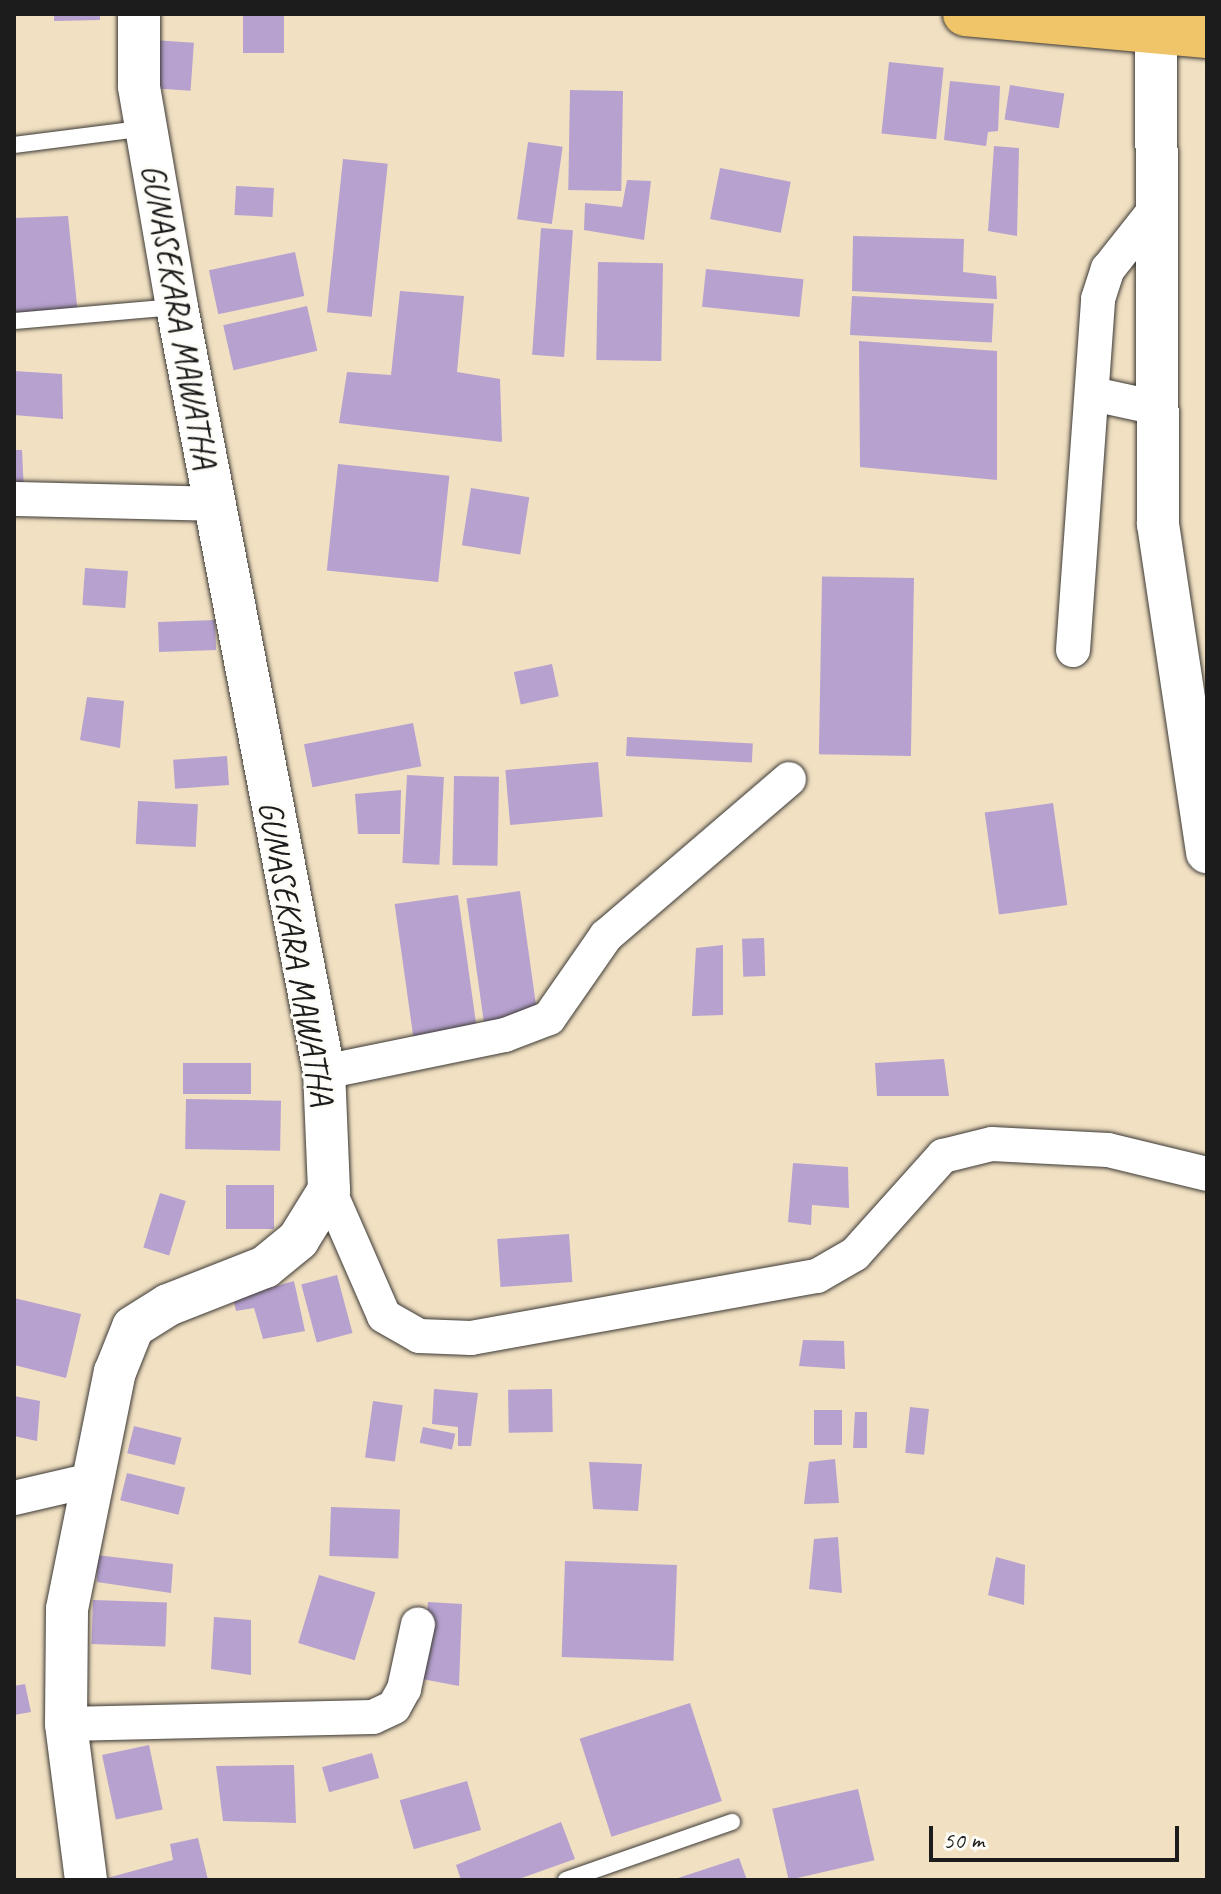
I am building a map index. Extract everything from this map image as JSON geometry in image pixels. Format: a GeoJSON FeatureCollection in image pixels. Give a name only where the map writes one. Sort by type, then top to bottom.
{"type":"FeatureCollection","features":[{"type":"Feature","properties":{"kind":"highway"},"geometry":{"type":"LineString","coordinates":[[965,14],[1155,24],[1207,36]]}},
{"type":"Feature","properties":{"kind":"street","name":"GUNASEKARA MAWATHA"},"geometry":{"type":"LineString","coordinates":[[139,14],[146,128],[177,307],[324,1072],[329,1190]]}},
{"type":"Feature","properties":{"kind":"street"},"geometry":{"type":"LineString","coordinates":[[1155,24],[1154,211],[1166,615],[1207,852]]}},
{"type":"Feature","properties":{"kind":"street"},"geometry":{"type":"LineString","coordinates":[[1073,650],[1098,299],[1108,269],[1154,211]]}},
{"type":"Feature","properties":{"kind":"street"},"geometry":{"type":"LineString","coordinates":[[1093,394],[1158,408]]}},
{"type":"Feature","properties":{"kind":"street"},"geometry":{"type":"LineString","coordinates":[[14,499],[215,504]]}},
{"type":"Feature","properties":{"kind":"street"},"geometry":{"type":"LineString","coordinates":[[324,1072],[505,1035],[549,1018],[606,936],[789,779]]}},
{"type":"Feature","properties":{"kind":"street"},"geometry":{"type":"LineString","coordinates":[[329,1190],[384,1316],[419,1336],[471,1338],[817,1276],[855,1254],[943,1156],[992,1144],[1108,1150],[1207,1174]]}},
{"type":"Feature","properties":{"kind":"street"},"geometry":{"type":"LineString","coordinates":[[86,1880],[66,1724],[67,1609],[115,1372],[133,1327],[168,1305],[265,1267],[298,1240],[329,1190]]}},
{"type":"Feature","properties":{"kind":"street"},"geometry":{"type":"LineString","coordinates":[[14,1498],[92,1480]]}},
{"type":"Feature","properties":{"kind":"street"},"geometry":{"type":"LineString","coordinates":[[66,1724],[373,1717],[394,1707],[404,1689],[418,1624]]}},
{"type":"Feature","properties":{"kind":"lane"},"geometry":{"type":"LineString","coordinates":[[14,145],[146,128]]}},
{"type":"Feature","properties":{"kind":"lane"},"geometry":{"type":"LineString","coordinates":[[14,321],[177,307]]}},
{"type":"Feature","properties":{"kind":"lane"},"geometry":{"type":"LineString","coordinates":[[566,1880],[732,1822]]}},
{"type":"Feature","properties":{"kind":"building"},"geometry":{"type":"Polygon","coordinates":[[[54,14],[100,14],[100,20],[54,21],[54,14]]]}},
{"type":"Feature","properties":{"kind":"building"},"geometry":{"type":"Polygon","coordinates":[[[243,14],[284,14],[284,53],[243,53],[243,14]]]}},
{"type":"Feature","properties":{"kind":"building"},"geometry":{"type":"Polygon","coordinates":[[[153,40],[194,43],[191,91],[150,88],[153,40]]]}},
{"type":"Feature","properties":{"kind":"building"},"geometry":{"type":"Polygon","coordinates":[[[889,62],[944,68],[936,139],[881,134],[889,62]]]}},
{"type":"Feature","properties":{"kind":"building"},"geometry":{"type":"Polygon","coordinates":[[[950,81],[1000,86],[998,131],[988,132],[986,146],[944,140],[950,81]]]}},
{"type":"Feature","properties":{"kind":"building"},"geometry":{"type":"Polygon","coordinates":[[[1010,85],[1064,94],[1059,128],[1005,120],[1010,85]]]}},
{"type":"Feature","properties":{"kind":"building"},"geometry":{"type":"Polygon","coordinates":[[[570,90],[623,91],[621,191],[568,190],[570,90]]]}},
{"type":"Feature","properties":{"kind":"building"},"geometry":{"type":"Polygon","coordinates":[[[528,142],[563,147],[552,224],[517,219],[528,142]]]}},
{"type":"Feature","properties":{"kind":"building"},"geometry":{"type":"Polygon","coordinates":[[[994,146],[1019,148],[1017,236],[988,231],[994,146]]]}},
{"type":"Feature","properties":{"kind":"building"},"geometry":{"type":"Polygon","coordinates":[[[343,159],[388,164],[372,317],[327,312],[343,159]]]}},
{"type":"Feature","properties":{"kind":"building"},"geometry":{"type":"Polygon","coordinates":[[[720,168],[791,182],[781,233],[710,219],[720,168]]]}},
{"type":"Feature","properties":{"kind":"building"},"geometry":{"type":"Polygon","coordinates":[[[627,180],[651,181],[644,240],[584,230],[585,203],[622,207],[627,180]]]}},
{"type":"Feature","properties":{"kind":"building"},"geometry":{"type":"Polygon","coordinates":[[[236,186],[274,188],[272,217],[234,215],[236,186]]]}},
{"type":"Feature","properties":{"kind":"building"},"geometry":{"type":"Polygon","coordinates":[[[68,216],[78,315],[14,313],[14,218],[68,216]]]}},
{"type":"Feature","properties":{"kind":"building"},"geometry":{"type":"Polygon","coordinates":[[[541,228],[573,230],[564,357],[532,355],[541,228]]]}},
{"type":"Feature","properties":{"kind":"building"},"geometry":{"type":"Polygon","coordinates":[[[853,236],[964,239],[963,272],[996,276],[997,299],[852,291],[853,236]]]}},
{"type":"Feature","properties":{"kind":"building"},"geometry":{"type":"Polygon","coordinates":[[[295,252],[304,296],[218,314],[209,270],[295,252]]]}},
{"type":"Feature","properties":{"kind":"building"},"geometry":{"type":"Polygon","coordinates":[[[598,262],[663,263],[661,361],[596,360],[598,262]]]}},
{"type":"Feature","properties":{"kind":"building"},"geometry":{"type":"Polygon","coordinates":[[[706,269],[803,279],[799,317],[702,307],[706,269]]]}},
{"type":"Feature","properties":{"kind":"building"},"geometry":{"type":"Polygon","coordinates":[[[400,291],[464,296],[457,372],[500,379],[502,442],[339,423],[347,372],[391,375],[400,291]]]}},
{"type":"Feature","properties":{"kind":"building"},"geometry":{"type":"Polygon","coordinates":[[[852,296],[994,303],[992,342],[850,335],[852,296]]]}},
{"type":"Feature","properties":{"kind":"building"},"geometry":{"type":"Polygon","coordinates":[[[307,306],[317,351],[234,370],[223,325],[307,306]]]}},
{"type":"Feature","properties":{"kind":"building"},"geometry":{"type":"Polygon","coordinates":[[[859,341],[997,351],[997,480],[860,467],[859,341]]]}},
{"type":"Feature","properties":{"kind":"building"},"geometry":{"type":"Polygon","coordinates":[[[14,371],[62,374],[63,419],[14,415],[14,371]]]}},
{"type":"Feature","properties":{"kind":"building"},"geometry":{"type":"Polygon","coordinates":[[[14,450],[22,450],[24,492],[14,491],[14,450]]]}},
{"type":"Feature","properties":{"kind":"building"},"geometry":{"type":"Polygon","coordinates":[[[338,464],[449,476],[438,582],[327,570],[338,464]]]}},
{"type":"Feature","properties":{"kind":"building"},"geometry":{"type":"Polygon","coordinates":[[[471,488],[529,497],[520,555],[462,545],[471,488]]]}},
{"type":"Feature","properties":{"kind":"building"},"geometry":{"type":"Polygon","coordinates":[[[85,568],[128,571],[125,608],[82,605],[85,568]]]}},
{"type":"Feature","properties":{"kind":"building"},"geometry":{"type":"Polygon","coordinates":[[[822,576],[914,578],[911,756],[819,754],[822,576]]]}},
{"type":"Feature","properties":{"kind":"building"},"geometry":{"type":"Polygon","coordinates":[[[215,620],[216,650],[159,652],[158,622],[215,620]]]}},
{"type":"Feature","properties":{"kind":"building"},"geometry":{"type":"Polygon","coordinates":[[[552,664],[559,696],[521,704],[514,672],[552,664]]]}},
{"type":"Feature","properties":{"kind":"building"},"geometry":{"type":"Polygon","coordinates":[[[87,697],[124,701],[120,748],[80,740],[87,697]]]}},
{"type":"Feature","properties":{"kind":"building"},"geometry":{"type":"Polygon","coordinates":[[[413,723],[421,766],[312,787],[304,744],[413,723]]]}},
{"type":"Feature","properties":{"kind":"building"},"geometry":{"type":"Polygon","coordinates":[[[627,737],[753,744],[752,763],[626,756],[627,737]]]}},
{"type":"Feature","properties":{"kind":"building"},"geometry":{"type":"Polygon","coordinates":[[[227,756],[229,785],[175,789],[173,760],[227,756]]]}},
{"type":"Feature","properties":{"kind":"building"},"geometry":{"type":"Polygon","coordinates":[[[598,762],[603,817],[510,825],[505,770],[598,762]]]}},
{"type":"Feature","properties":{"kind":"building"},"geometry":{"type":"Polygon","coordinates":[[[407,775],[444,777],[439,865],[402,863],[407,775]]]}},
{"type":"Feature","properties":{"kind":"building"},"geometry":{"type":"Polygon","coordinates":[[[454,776],[499,777],[497,866],[452,865],[454,776]]]}},
{"type":"Feature","properties":{"kind":"building"},"geometry":{"type":"Polygon","coordinates":[[[401,790],[400,834],[358,834],[355,794],[401,790]]]}},
{"type":"Feature","properties":{"kind":"building"},"geometry":{"type":"Polygon","coordinates":[[[138,801],[198,804],[196,847],[136,844],[138,801]]]}},
{"type":"Feature","properties":{"kind":"building"},"geometry":{"type":"Polygon","coordinates":[[[1053,803],[1067,905],[999,915],[985,813],[1053,803]]]}},
{"type":"Feature","properties":{"kind":"building"},"geometry":{"type":"Polygon","coordinates":[[[520,891],[538,1017],[484,1024],[467,899],[520,891]]]}},
{"type":"Feature","properties":{"kind":"building"},"geometry":{"type":"Polygon","coordinates":[[[458,895],[477,1034],[414,1043],[395,904],[458,895]]]}},
{"type":"Feature","properties":{"kind":"building"},"geometry":{"type":"Polygon","coordinates":[[[764,938],[765,976],[743,977],[742,939],[764,938]]]}},
{"type":"Feature","properties":{"kind":"building"},"geometry":{"type":"Polygon","coordinates":[[[723,945],[723,1015],[692,1016],[696,948],[723,945]]]}},
{"type":"Feature","properties":{"kind":"building"},"geometry":{"type":"Polygon","coordinates":[[[944,1059],[949,1096],[877,1096],[875,1063],[944,1059]]]}},
{"type":"Feature","properties":{"kind":"building"},"geometry":{"type":"Polygon","coordinates":[[[183,1063],[251,1063],[251,1094],[183,1094],[183,1063]]]}},
{"type":"Feature","properties":{"kind":"building"},"geometry":{"type":"Polygon","coordinates":[[[186,1099],[281,1101],[280,1151],[185,1149],[186,1099]]]}},
{"type":"Feature","properties":{"kind":"building"},"geometry":{"type":"Polygon","coordinates":[[[793,1163],[848,1167],[849,1208],[812,1205],[811,1225],[788,1222],[793,1163]]]}},
{"type":"Feature","properties":{"kind":"building"},"geometry":{"type":"Polygon","coordinates":[[[226,1185],[274,1185],[274,1229],[226,1229],[226,1185]]]}},
{"type":"Feature","properties":{"kind":"building"},"geometry":{"type":"Polygon","coordinates":[[[160,1193],[186,1201],[169,1255],[143,1248],[160,1193]]]}},
{"type":"Feature","properties":{"kind":"building"},"geometry":{"type":"Polygon","coordinates":[[[569,1234],[572,1282],[501,1287],[497,1239],[569,1234]]]}},
{"type":"Feature","properties":{"kind":"building"},"geometry":{"type":"Polygon","coordinates":[[[337,1275],[353,1333],[317,1343],[301,1285],[337,1275]]]}},
{"type":"Feature","properties":{"kind":"building"},"geometry":{"type":"Polygon","coordinates":[[[294,1281],[305,1331],[263,1339],[254,1308],[236,1311],[233,1298],[294,1281]]]}},
{"type":"Feature","properties":{"kind":"building"},"geometry":{"type":"Polygon","coordinates":[[[14,1298],[81,1314],[66,1378],[14,1365],[14,1298]]]}},
{"type":"Feature","properties":{"kind":"building"},"geometry":{"type":"Polygon","coordinates":[[[803,1340],[844,1341],[845,1369],[799,1366],[803,1340]]]}},
{"type":"Feature","properties":{"kind":"building"},"geometry":{"type":"Polygon","coordinates":[[[434,1389],[478,1393],[471,1446],[458,1446],[458,1427],[432,1424],[434,1389]]]}},
{"type":"Feature","properties":{"kind":"building"},"geometry":{"type":"Polygon","coordinates":[[[552,1389],[553,1432],[509,1433],[508,1390],[552,1389]]]}},
{"type":"Feature","properties":{"kind":"building"},"geometry":{"type":"Polygon","coordinates":[[[14,1396],[40,1401],[37,1441],[14,1436],[14,1396]]]}},
{"type":"Feature","properties":{"kind":"building"},"geometry":{"type":"Polygon","coordinates":[[[373,1401],[403,1405],[395,1462],[365,1457],[373,1401]]]}},
{"type":"Feature","properties":{"kind":"building"},"geometry":{"type":"Polygon","coordinates":[[[910,1407],[929,1409],[924,1455],[905,1453],[910,1407]]]}},
{"type":"Feature","properties":{"kind":"building"},"geometry":{"type":"Polygon","coordinates":[[[814,1410],[842,1410],[842,1445],[814,1445],[814,1410]]]}},
{"type":"Feature","properties":{"kind":"building"},"geometry":{"type":"Polygon","coordinates":[[[855,1412],[867,1412],[867,1448],[853,1448],[855,1412]]]}},
{"type":"Feature","properties":{"kind":"building"},"geometry":{"type":"Polygon","coordinates":[[[134,1426],[182,1438],[175,1465],[127,1453],[134,1426]]]}},
{"type":"Feature","properties":{"kind":"building"},"geometry":{"type":"Polygon","coordinates":[[[423,1427],[455,1434],[452,1450],[420,1443],[423,1427]]]}},
{"type":"Feature","properties":{"kind":"building"},"geometry":{"type":"Polygon","coordinates":[[[835,1459],[839,1503],[804,1504],[809,1462],[835,1459]]]}},
{"type":"Feature","properties":{"kind":"building"},"geometry":{"type":"Polygon","coordinates":[[[589,1462],[642,1464],[638,1511],[593,1509],[589,1462]]]}},
{"type":"Feature","properties":{"kind":"building"},"geometry":{"type":"Polygon","coordinates":[[[127,1473],[185,1488],[178,1515],[120,1500],[127,1473]]]}},
{"type":"Feature","properties":{"kind":"building"},"geometry":{"type":"Polygon","coordinates":[[[331,1507],[400,1509],[398,1558],[329,1556],[331,1507]]]}},
{"type":"Feature","properties":{"kind":"building"},"geometry":{"type":"Polygon","coordinates":[[[838,1537],[842,1593],[809,1589],[814,1539],[838,1537]]]}},
{"type":"Feature","properties":{"kind":"building"},"geometry":{"type":"Polygon","coordinates":[[[96,1555],[173,1564],[171,1593],[97,1582],[96,1555]]]}},
{"type":"Feature","properties":{"kind":"building"},"geometry":{"type":"Polygon","coordinates":[[[996,1557],[1025,1565],[1024,1605],[988,1595],[996,1557]]]}},
{"type":"Feature","properties":{"kind":"building"},"geometry":{"type":"Polygon","coordinates":[[[565,1561],[677,1565],[674,1661],[562,1657],[565,1561]]]}},
{"type":"Feature","properties":{"kind":"building"},"geometry":{"type":"Polygon","coordinates":[[[319,1575],[375,1592],[355,1660],[298,1643],[319,1575]]]}},
{"type":"Feature","properties":{"kind":"building"},"geometry":{"type":"Polygon","coordinates":[[[93,1600],[167,1603],[165,1647],[91,1644],[93,1600]]]}},
{"type":"Feature","properties":{"kind":"building"},"geometry":{"type":"Polygon","coordinates":[[[428,1602],[462,1604],[459,1686],[422,1679],[428,1602]]]}},
{"type":"Feature","properties":{"kind":"building"},"geometry":{"type":"Polygon","coordinates":[[[214,1617],[251,1620],[251,1675],[211,1669],[214,1617]]]}},
{"type":"Feature","properties":{"kind":"building"},"geometry":{"type":"Polygon","coordinates":[[[25,1684],[31,1712],[14,1715],[14,1686],[25,1684]]]}},
{"type":"Feature","properties":{"kind":"building"},"geometry":{"type":"Polygon","coordinates":[[[690,1703],[722,1801],[612,1837],[580,1739],[690,1703]]]}},
{"type":"Feature","properties":{"kind":"building"},"geometry":{"type":"Polygon","coordinates":[[[149,1745],[163,1810],[116,1820],[102,1755],[149,1745]]]}},
{"type":"Feature","properties":{"kind":"building"},"geometry":{"type":"Polygon","coordinates":[[[372,1753],[379,1778],[329,1792],[322,1767],[372,1753]]]}},
{"type":"Feature","properties":{"kind":"building"},"geometry":{"type":"Polygon","coordinates":[[[294,1765],[296,1823],[223,1821],[216,1766],[294,1765]]]}},
{"type":"Feature","properties":{"kind":"building"},"geometry":{"type":"Polygon","coordinates":[[[467,1781],[481,1830],[414,1849],[400,1800],[467,1781]]]}},
{"type":"Feature","properties":{"kind":"building"},"geometry":{"type":"Polygon","coordinates":[[[858,1789],[874,1860],[789,1880],[772,1809],[858,1789]]]}},
{"type":"Feature","properties":{"kind":"building"},"geometry":{"type":"Polygon","coordinates":[[[561,1822],[575,1859],[516,1880],[461,1880],[456,1865],[561,1822]]]}},
{"type":"Feature","properties":{"kind":"building"},"geometry":{"type":"Polygon","coordinates":[[[198,1838],[208,1880],[100,1880],[173,1860],[170,1844],[198,1838]]]}},
{"type":"Feature","properties":{"kind":"building"},"geometry":{"type":"Polygon","coordinates":[[[739,1858],[747,1880],[675,1880],[675,1879],[739,1858]]]}}]}
